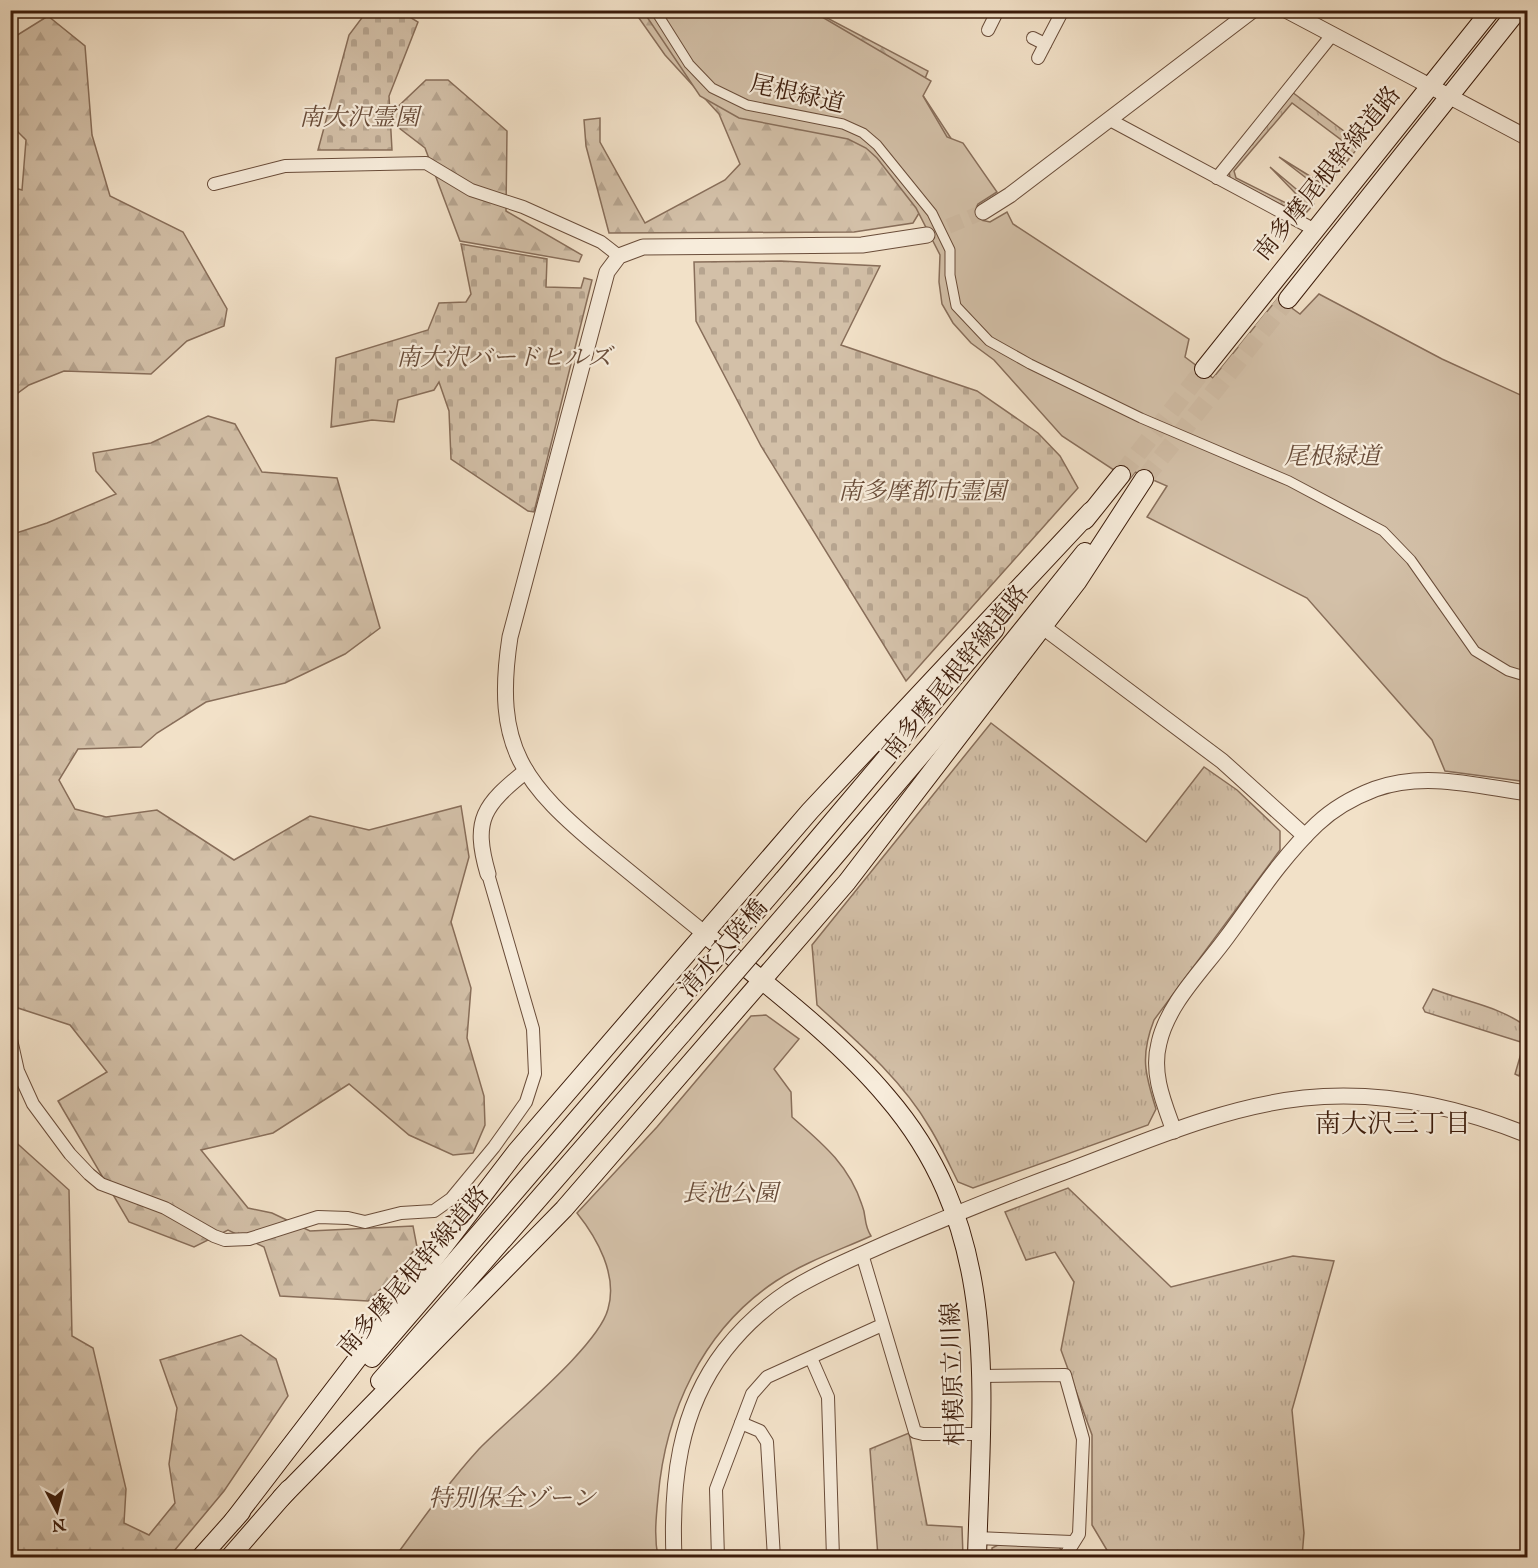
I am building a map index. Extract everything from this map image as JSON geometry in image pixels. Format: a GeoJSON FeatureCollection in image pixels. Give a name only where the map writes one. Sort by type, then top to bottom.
{"type":"FeatureCollection","features":[{"type":"Feature","properties":{"kind":"main road","name":"南多摩尾根幹線道路"},"geometry":{"type":"LineString","coordinates":[[1204,369],[1491,10]]}},
{"type":"Feature","properties":{"kind":"main road","name":"南多摩尾根幹線道路"},"geometry":{"type":"LineString","coordinates":[[1288,299],[1449,97],[1521,13]]}},
{"type":"Feature","properties":{"kind":"main road","name":"南多摩尾根幹線道路"},"geometry":{"type":"LineString","coordinates":[[783,880],[917,724],[1121,476]]}},
{"type":"Feature","properties":{"kind":"main road","name":"南多摩尾根幹線道路"},"geometry":{"type":"LineString","coordinates":[[802,895],[933,741],[1144,479],[1077,582],[1043,627]]}},
{"type":"Feature","properties":{"kind":"main road"},"geometry":{"type":"LineString","coordinates":[[233,1521],[516,1152],[817,803],[1091,511]]}},
{"type":"Feature","properties":{"kind":"main road"},"geometry":{"type":"LineString","coordinates":[[281,1498],[568,1214],[760,980],[860,865],[1043,627]]}},
{"type":"Feature","properties":{"kind":"main road","name":"清水入陸橋"},"geometry":{"type":"LineString","coordinates":[[664,1018],[783,880]]}},
{"type":"Feature","properties":{"kind":"main road","name":"清水入陸橋"},"geometry":{"type":"LineString","coordinates":[[682,1034],[802,895]]}},
{"type":"Feature","properties":{"kind":"main road","name":"相模原立川線"},"geometry":{"type":"LineString","coordinates":[[704,933],[851,1060],[887,1097],[928,1156],[954,1214],[976,1292],[982,1376],[977,1557]]}},
{"type":"Feature","properties":{"kind":"main road","name":"南多摩尾根幹線道路"},"geometry":{"type":"LineString","coordinates":[[201,1557],[664,1018]]}},
{"type":"Feature","properties":{"kind":"main road","name":"南多摩尾根幹線道路"},"geometry":{"type":"LineString","coordinates":[[229,1557],[682,1034]]}},
{"type":"Feature","properties":{"kind":"street","name":"尾根緑道"},"geometry":{"type":"LineString","coordinates":[[655,10],[688,64],[712,88],[747,105],[843,124],[863,134],[877,145],[932,213],[950,250],[951,283],[956,306],[989,341],[1030,364],[1141,418],[1289,481],[1383,531],[1411,560],[1475,651],[1508,671],[1527,677]]}},
{"type":"Feature","properties":{"kind":"street"},"geometry":{"type":"LineString","coordinates":[[1038,58],[1063,10]]}},
{"type":"Feature","properties":{"kind":"street"},"geometry":{"type":"LineString","coordinates":[[983,212],[1010,195],[1253,10]]}},
{"type":"Feature","properties":{"kind":"street"},"geometry":{"type":"LineString","coordinates":[[1286,10],[1527,138]]}},
{"type":"Feature","properties":{"kind":"street"},"geometry":{"type":"LineString","coordinates":[[988,30],[996,14],[1007,25]]}},
{"type":"Feature","properties":{"kind":"street"},"geometry":{"type":"LineString","coordinates":[[1217,178],[1332,35]]}},
{"type":"Feature","properties":{"kind":"street"},"geometry":{"type":"LineString","coordinates":[[1033,38],[1045,45]]}},
{"type":"Feature","properties":{"kind":"street"},"geometry":{"type":"LineString","coordinates":[[1110,120],[1315,230]]}},
{"type":"Feature","properties":{"kind":"street"},"geometry":{"type":"LineString","coordinates":[[214,184],[285,166],[426,163],[471,190],[523,207],[601,242],[618,256]]}},
{"type":"Feature","properties":{"kind":"street"},"geometry":{"type":"LineString","coordinates":[[704,933],[560,815],[537,790],[526,771],[513,744],[507,720],[505,678],[510,637],[604,279],[611,262],[618,256],[642,248],[862,245],[927,235]]}},
{"type":"Feature","properties":{"kind":"street"},"geometry":{"type":"LineString","coordinates":[[1043,627],[1222,761],[1305,836]]}},
{"type":"Feature","properties":{"kind":"street"},"geometry":{"type":"LineString","coordinates":[[10,1035],[18,1071],[33,1104],[70,1154],[89,1174],[101,1184],[165,1208],[214,1236],[225,1240],[249,1239],[318,1217],[348,1218],[365,1222],[400,1213],[434,1211],[451,1199],[494,1147],[526,1102],[535,1074],[533,1029],[488,874],[481,840],[485,812],[497,794],[526,771]]}},
{"type":"Feature","properties":{"kind":"street"},"geometry":{"type":"LineString","coordinates":[[1174,1131],[1160,1088],[1156,1059],[1167,1020],[1305,836],[1326,816],[1349,801],[1396,784],[1435,780],[1527,793]]}},
{"type":"Feature","properties":{"kind":"street"},"geometry":{"type":"LineString","coordinates":[[674,1557],[672,1501],[676,1466],[690,1414],[708,1376],[736,1337],[763,1310],[789,1291],[862,1254],[954,1214],[1174,1131],[1229,1113],[1274,1102],[1351,1096],[1417,1101],[1486,1119],[1527,1135]]}},
{"type":"Feature","properties":{"kind":"street"},"geometry":{"type":"LineString","coordinates":[[862,1254],[915,1432],[981,1434]]}},
{"type":"Feature","properties":{"kind":"street"},"geometry":{"type":"LineString","coordinates":[[718,1557],[716,1489],[752,1394],[767,1377],[882,1325]]}},
{"type":"Feature","properties":{"kind":"street"},"geometry":{"type":"LineString","coordinates":[[811,1358],[828,1397],[833,1557]]}},
{"type":"Feature","properties":{"kind":"street"},"geometry":{"type":"LineString","coordinates":[[982,1376],[1065,1375],[1083,1439],[1079,1534],[1064,1557]]}},
{"type":"Feature","properties":{"kind":"street"},"geometry":{"type":"LineString","coordinates":[[741,1423],[760,1431],[767,1442],[774,1557]]}},
{"type":"Feature","properties":{"kind":"street"},"geometry":{"type":"LineString","coordinates":[[977,1538],[1072,1542]]}},
{"type":"Feature","properties":{"kind":"green space","name":"南大沢霊園"},"geometry":{"type":"Polygon","coordinates":[[[367,11],[400,11],[418,22],[389,96],[392,150],[318,150],[349,35],[367,11]]]}},
{"type":"Feature","properties":{"kind":"green space"},"geometry":{"type":"Polygon","coordinates":[[[634,11],[814,11],[928,71],[920,91],[958,149],[913,223],[854,232],[609,233],[586,146],[584,120],[600,118],[600,142],[645,223],[725,180],[740,164],[719,114],[665,55],[634,11]]]}},
{"type":"Feature","properties":{"kind":"green space","name":"尾根緑道"},"geometry":{"type":"Polygon","coordinates":[[[643,11],[812,11],[931,81],[923,96],[947,137],[963,143],[997,192],[978,204],[975,210],[981,220],[990,222],[1007,212],[1013,224],[1189,339],[1185,357],[1213,378],[1278,298],[1300,314],[1319,294],[1442,359],[1527,398],[1527,782],[1445,771],[1432,740],[1307,598],[1147,517],[1167,486],[1135,472],[1129,480],[1062,436],[994,360],[971,343],[953,323],[942,304],[939,282],[940,255],[916,208],[877,158],[866,148],[848,139],[739,118],[700,96],[643,11]]]}},
{"type":"Feature","properties":{"kind":"green space"},"geometry":{"type":"Polygon","coordinates":[[[48,16],[85,46],[92,135],[110,196],[183,232],[227,309],[224,326],[187,341],[151,374],[64,371],[29,385],[11,398],[11,187],[22,190],[26,140],[11,125],[11,39],[48,16]]]}},
{"type":"Feature","properties":{"kind":"green space"},"geometry":{"type":"Polygon","coordinates":[[[426,80],[448,80],[507,131],[506,211],[582,255],[579,262],[460,241],[425,148],[386,118],[426,80]]]}},
{"type":"Feature","properties":{"kind":"green space"},"geometry":{"type":"Polygon","coordinates":[[[1292,92],[1361,144],[1323,191],[1279,157],[1321,183],[1348,145],[1292,103],[1234,171],[1236,178],[1292,206],[1299,197],[1270,167],[1314,204],[1305,214],[1301,215],[1230,178],[1229,170],[1292,92]]]}},
{"type":"Feature","properties":{"kind":"green space","name":"南大沢バードヒルズ"},"geometry":{"type":"Polygon","coordinates":[[[461,244],[547,259],[546,287],[581,288],[584,278],[592,280],[534,512],[528,511],[451,459],[449,411],[439,382],[434,390],[398,400],[394,422],[372,420],[331,427],[336,358],[428,330],[439,303],[466,302],[471,294],[461,244]]]}},
{"type":"Feature","properties":{"kind":"green space","name":"南多摩都市霊園"},"geometry":{"type":"Polygon","coordinates":[[[781,261],[880,266],[841,345],[977,391],[1038,433],[1060,456],[1078,488],[906,681],[761,446],[696,321],[694,262],[781,261]]]}},
{"type":"Feature","properties":{"kind":"green space"},"geometry":{"type":"Polygon","coordinates":[[[208,416],[235,424],[262,472],[337,478],[380,628],[345,654],[285,683],[206,702],[157,733],[141,747],[78,749],[59,780],[75,809],[106,817],[157,810],[234,860],[310,816],[369,830],[461,806],[469,857],[451,922],[471,988],[467,1038],[484,1096],[485,1125],[473,1153],[453,1155],[409,1135],[349,1084],[273,1133],[201,1150],[248,1208],[272,1213],[310,1231],[413,1226],[417,1247],[389,1281],[368,1301],[280,1296],[264,1247],[228,1230],[194,1247],[129,1222],[58,1101],[107,1072],[70,1025],[18,1008],[11,998],[10,535],[47,523],[116,494],[96,471],[93,453],[151,443],[208,416]]]}},
{"type":"Feature","properties":{"kind":"green space"},"geometry":{"type":"Polygon","coordinates":[[[991,723],[1146,842],[1204,767],[1237,790],[1280,831],[1280,850],[1154,1020],[1147,1044],[1146,1065],[1156,1109],[1148,1125],[973,1188],[958,1182],[919,1110],[893,1078],[817,1005],[812,945],[991,723]]]}},
{"type":"Feature","properties":{"kind":"green space"},"geometry":{"type":"Polygon","coordinates":[[[1433,989],[1494,1009],[1527,1027],[1527,1050],[1519,1076],[1515,1074],[1524,1043],[1425,1012],[1423,1008],[1433,989]]]}},
{"type":"Feature","properties":{"kind":"green space","name":"長池公園"},"geometry":{"type":"Polygon","coordinates":[[[766,1015],[799,1039],[774,1069],[791,1092],[792,1117],[824,1146],[850,1178],[862,1205],[871,1236],[811,1262],[776,1281],[750,1301],[727,1324],[708,1349],[692,1376],[669,1435],[662,1466],[657,1513],[658,1557],[395,1557],[446,1488],[479,1449],[571,1362],[601,1325],[608,1309],[610,1296],[608,1270],[598,1245],[577,1213],[657,1127],[751,1016],[766,1015]]]}},
{"type":"Feature","properties":{"kind":"green space"},"geometry":{"type":"Polygon","coordinates":[[[10,1137],[69,1190],[72,1336],[93,1348],[126,1489],[124,1523],[149,1535],[175,1503],[169,1464],[177,1408],[160,1360],[241,1335],[276,1359],[288,1396],[224,1491],[169,1557],[11,1557],[10,1137]]]}},
{"type":"Feature","properties":{"kind":"green space"},"geometry":{"type":"Polygon","coordinates":[[[1068,1188],[1171,1287],[1293,1256],[1334,1261],[1292,1410],[1304,1533],[1302,1557],[1111,1557],[1092,1525],[1092,1435],[1061,1350],[1074,1282],[1055,1252],[1026,1260],[1005,1212],[1068,1188]]]}},
{"type":"Feature","properties":{"kind":"green space"},"geometry":{"type":"Polygon","coordinates":[[[909,1433],[927,1525],[962,1527],[963,1557],[878,1557],[870,1449],[909,1433]]]}},
{"type":"Feature","properties":{"kind":"green space"},"geometry":{"type":"Polygon","coordinates":[[[1000,1544],[1058,1545],[1062,1552],[1059,1557],[992,1558],[992,1548],[1000,1544]]]}},
{"type":"Feature","properties":{"kind":"tunnel"},"geometry":{"type":"LineString","coordinates":[[927,235],[983,212]]}},
{"type":"Feature","properties":{"kind":"tunnel"},"geometry":{"type":"LineString","coordinates":[[1144,479],[1288,299]]}},
{"type":"Feature","properties":{"kind":"tunnel"},"geometry":{"type":"LineString","coordinates":[[1121,475],[1204,369]]}},
{"type":"Feature","properties":{"kind":"district","name":"南大沢三丁目"},"geometry":{"type":"Point","coordinates":[1393,1124]}},
{"type":"Feature","properties":{"kind":"park label","name":"特別保全ゾーン"},"geometry":{"type":"Point","coordinates":[512,1499]}}]}
